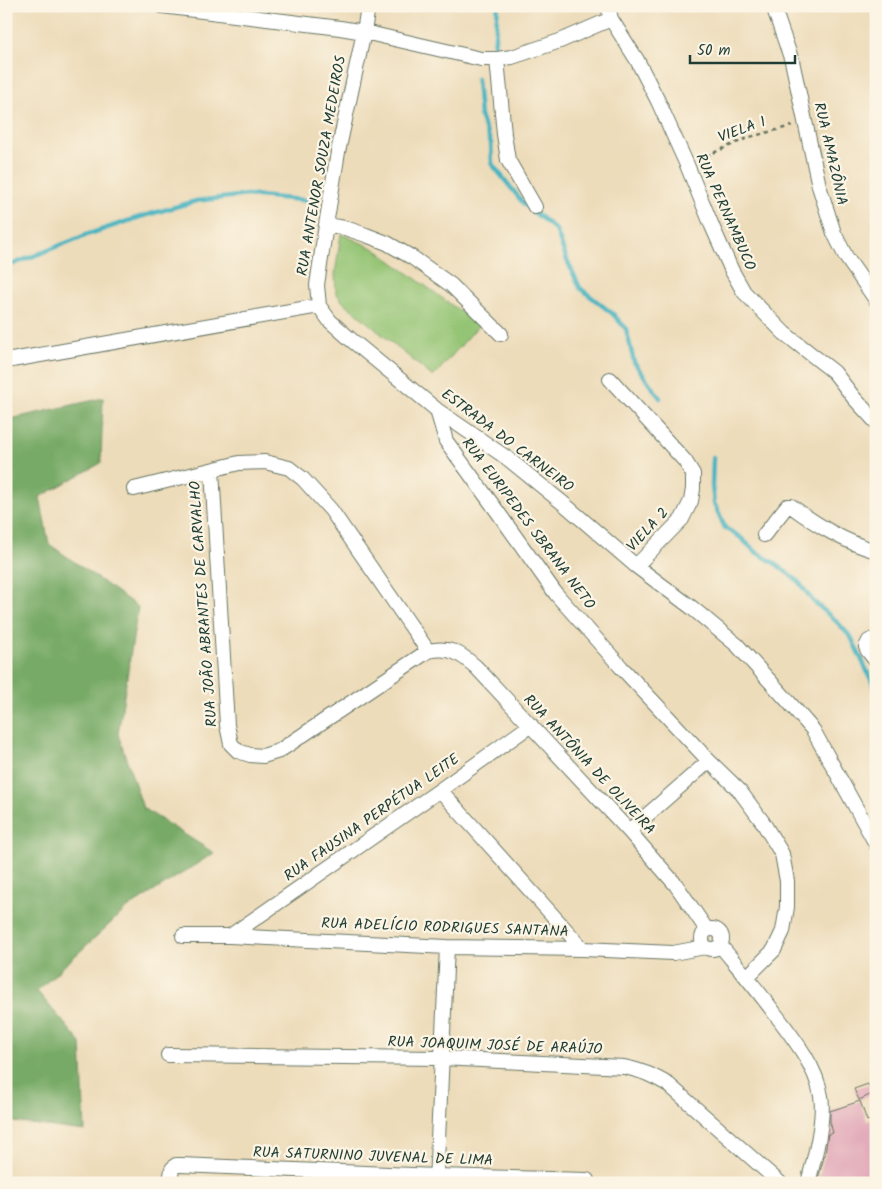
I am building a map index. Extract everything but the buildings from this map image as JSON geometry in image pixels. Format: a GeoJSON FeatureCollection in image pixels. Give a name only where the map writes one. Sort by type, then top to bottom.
{"type":"FeatureCollection","features":[{"type":"Feature","properties":{"kind":"street"},"geometry":{"type":"LineString","coordinates":[[162,6],[262,12],[364,32],[481,59],[512,57],[560,41],[610,12]]}},
{"type":"Feature","properties":{"kind":"street","name":"RUA ANTENOR SOUZA MEDEIROS"},"geometry":{"type":"LineString","coordinates":[[319,306],[317,285],[326,225],[338,152],[368,6]]}},
{"type":"Feature","properties":{"kind":"street","name":"RUA AMAZÔNIA"},"geometry":{"type":"LineString","coordinates":[[774,6],[792,61],[818,186],[834,233],[846,257],[876,300]]}},
{"type":"Feature","properties":{"kind":"street","name":"RUA PERNAMBUCO"},"geometry":{"type":"LineString","coordinates":[[610,12],[654,93],[732,271],[744,292],[784,333],[834,372],[876,422]]}},
{"type":"Feature","properties":{"kind":"street"},"geometry":{"type":"LineString","coordinates":[[497,59],[508,160],[535,207]]}},
{"type":"Feature","properties":{"kind":"street"},"geometry":{"type":"LineString","coordinates":[[326,225],[345,228],[366,235],[387,243],[413,258],[450,285],[501,334]]}},
{"type":"Feature","properties":{"kind":"street"},"geometry":{"type":"LineString","coordinates":[[6,361],[319,306]]}},
{"type":"Feature","properties":{"kind":"street","name":"ESTRADA DO CARNEIRO"},"geometry":{"type":"LineString","coordinates":[[319,306],[330,321],[345,336],[437,410],[507,458],[636,566],[691,607],[737,645],[813,730],[876,844]]}},
{"type":"Feature","properties":{"kind":"street","name":"VIELA 2"},"geometry":{"type":"LineString","coordinates":[[610,379],[685,461],[693,474],[694,489],[691,502],[682,519],[636,566]]}},
{"type":"Feature","properties":{"kind":"street","name":"RUA EURIPEDES SBRANA NETO"},"geometry":{"type":"LineString","coordinates":[[437,410],[446,441],[556,594],[709,761],[740,790],[782,854],[787,881],[787,906],[783,931],[774,950],[747,977]]}},
{"type":"Feature","properties":{"kind":"street"},"geometry":{"type":"LineString","coordinates":[[134,489],[239,464],[265,462],[289,468],[303,479],[332,510],[428,650]]}},
{"type":"Feature","properties":{"kind":"street","name":"RUA JOÃO ABRANTES DE CARVALHO"},"geometry":{"type":"LineString","coordinates":[[212,470],[227,725],[231,744],[238,751],[263,756],[279,751],[428,650]]}},
{"type":"Feature","properties":{"kind":"street"},"geometry":{"type":"LineString","coordinates":[[764,535],[787,506],[791,506],[837,536],[876,551]]}},
{"type":"Feature","properties":{"kind":"street"},"geometry":{"type":"LineString","coordinates":[[876,638],[869,640],[866,647],[876,662]]}},
{"type":"Feature","properties":{"kind":"street","name":"RUA ANTÔNIA DE OLIVEIRA"},"geometry":{"type":"LineString","coordinates":[[428,650],[444,649],[462,655],[476,667],[629,831],[676,885],[707,930]]}},
{"type":"Feature","properties":{"kind":"street","name":"RUA FAUSINA PERPÉTUA LEITE"},"geometry":{"type":"LineString","coordinates":[[230,936],[531,725]]}},
{"type":"Feature","properties":{"kind":"street"},"geometry":{"type":"LineString","coordinates":[[629,831],[709,761]]}},
{"type":"Feature","properties":{"kind":"street"},"geometry":{"type":"LineString","coordinates":[[440,790],[583,949]]}},
{"type":"Feature","properties":{"kind":"street"},"geometry":{"type":"LineString","coordinates":[[714,929],[722,939],[720,945],[714,949],[708,949],[702,942],[702,935],[707,930],[714,929]]}},
{"type":"Feature","properties":{"kind":"street","name":"RUA ADELÍCIO RODRIGUES SANTANA"},"geometry":{"type":"LineString","coordinates":[[182,936],[230,936],[447,947],[583,949],[673,954],[705,947]]}},
{"type":"Feature","properties":{"kind":"street"},"geometry":{"type":"LineString","coordinates":[[720,945],[786,1028],[806,1058],[816,1081],[821,1097],[822,1117],[808,1183]]}},
{"type":"Feature","properties":{"kind":"street"},"geometry":{"type":"LineString","coordinates":[[436,1180],[447,947]]}},
{"type":"Feature","properties":{"kind":"street","name":"RUA JOAQUIM JOSÉ DE ARAÚJO"},"geometry":{"type":"LineString","coordinates":[[168,1055],[441,1058],[624,1067],[651,1074],[668,1085],[780,1183]]}},
{"type":"Feature","properties":{"kind":"street","name":"RUA SATURNINO JUVENAL DE LIMA"},"geometry":{"type":"LineString","coordinates":[[170,1182],[171,1172],[176,1165],[436,1180],[586,1180]]}},
{"type":"Feature","properties":{"kind":"path","name":"VIELA 1"},"geometry":{"type":"LineString","coordinates":[[687,165],[750,137],[806,123]]}},
{"type":"Feature","properties":{"kind":"green space"},"geometry":{"type":"Polygon","coordinates":[[[341,234],[375,249],[479,325],[433,377],[343,302],[336,293],[335,274],[341,234]]]}},
{"type":"Feature","properties":{"kind":"green space"},"geometry":{"type":"Polygon","coordinates":[[[103,398],[101,463],[40,497],[49,544],[138,607],[118,734],[143,808],[214,853],[126,909],[37,991],[81,1043],[85,1131],[6,1121],[6,420],[103,398]]]}},
{"type":"Feature","properties":{"kind":"waterway"},"geometry":{"type":"LineString","coordinates":[[494,48],[498,6]]}},
{"type":"Feature","properties":{"kind":"waterway"},"geometry":{"type":"LineString","coordinates":[[477,79],[480,116],[491,143],[492,164],[524,204],[556,230],[580,288],[613,314],[626,329],[634,362],[660,398]]}},
{"type":"Feature","properties":{"kind":"waterway"},"geometry":{"type":"LineString","coordinates":[[6,267],[86,235],[196,201],[247,195],[315,203]]}},
{"type":"Feature","properties":{"kind":"waterway"},"geometry":{"type":"LineString","coordinates":[[713,458],[712,486],[714,503],[725,528],[740,537],[756,552],[798,581],[813,601],[851,637],[876,690]]}}]}
